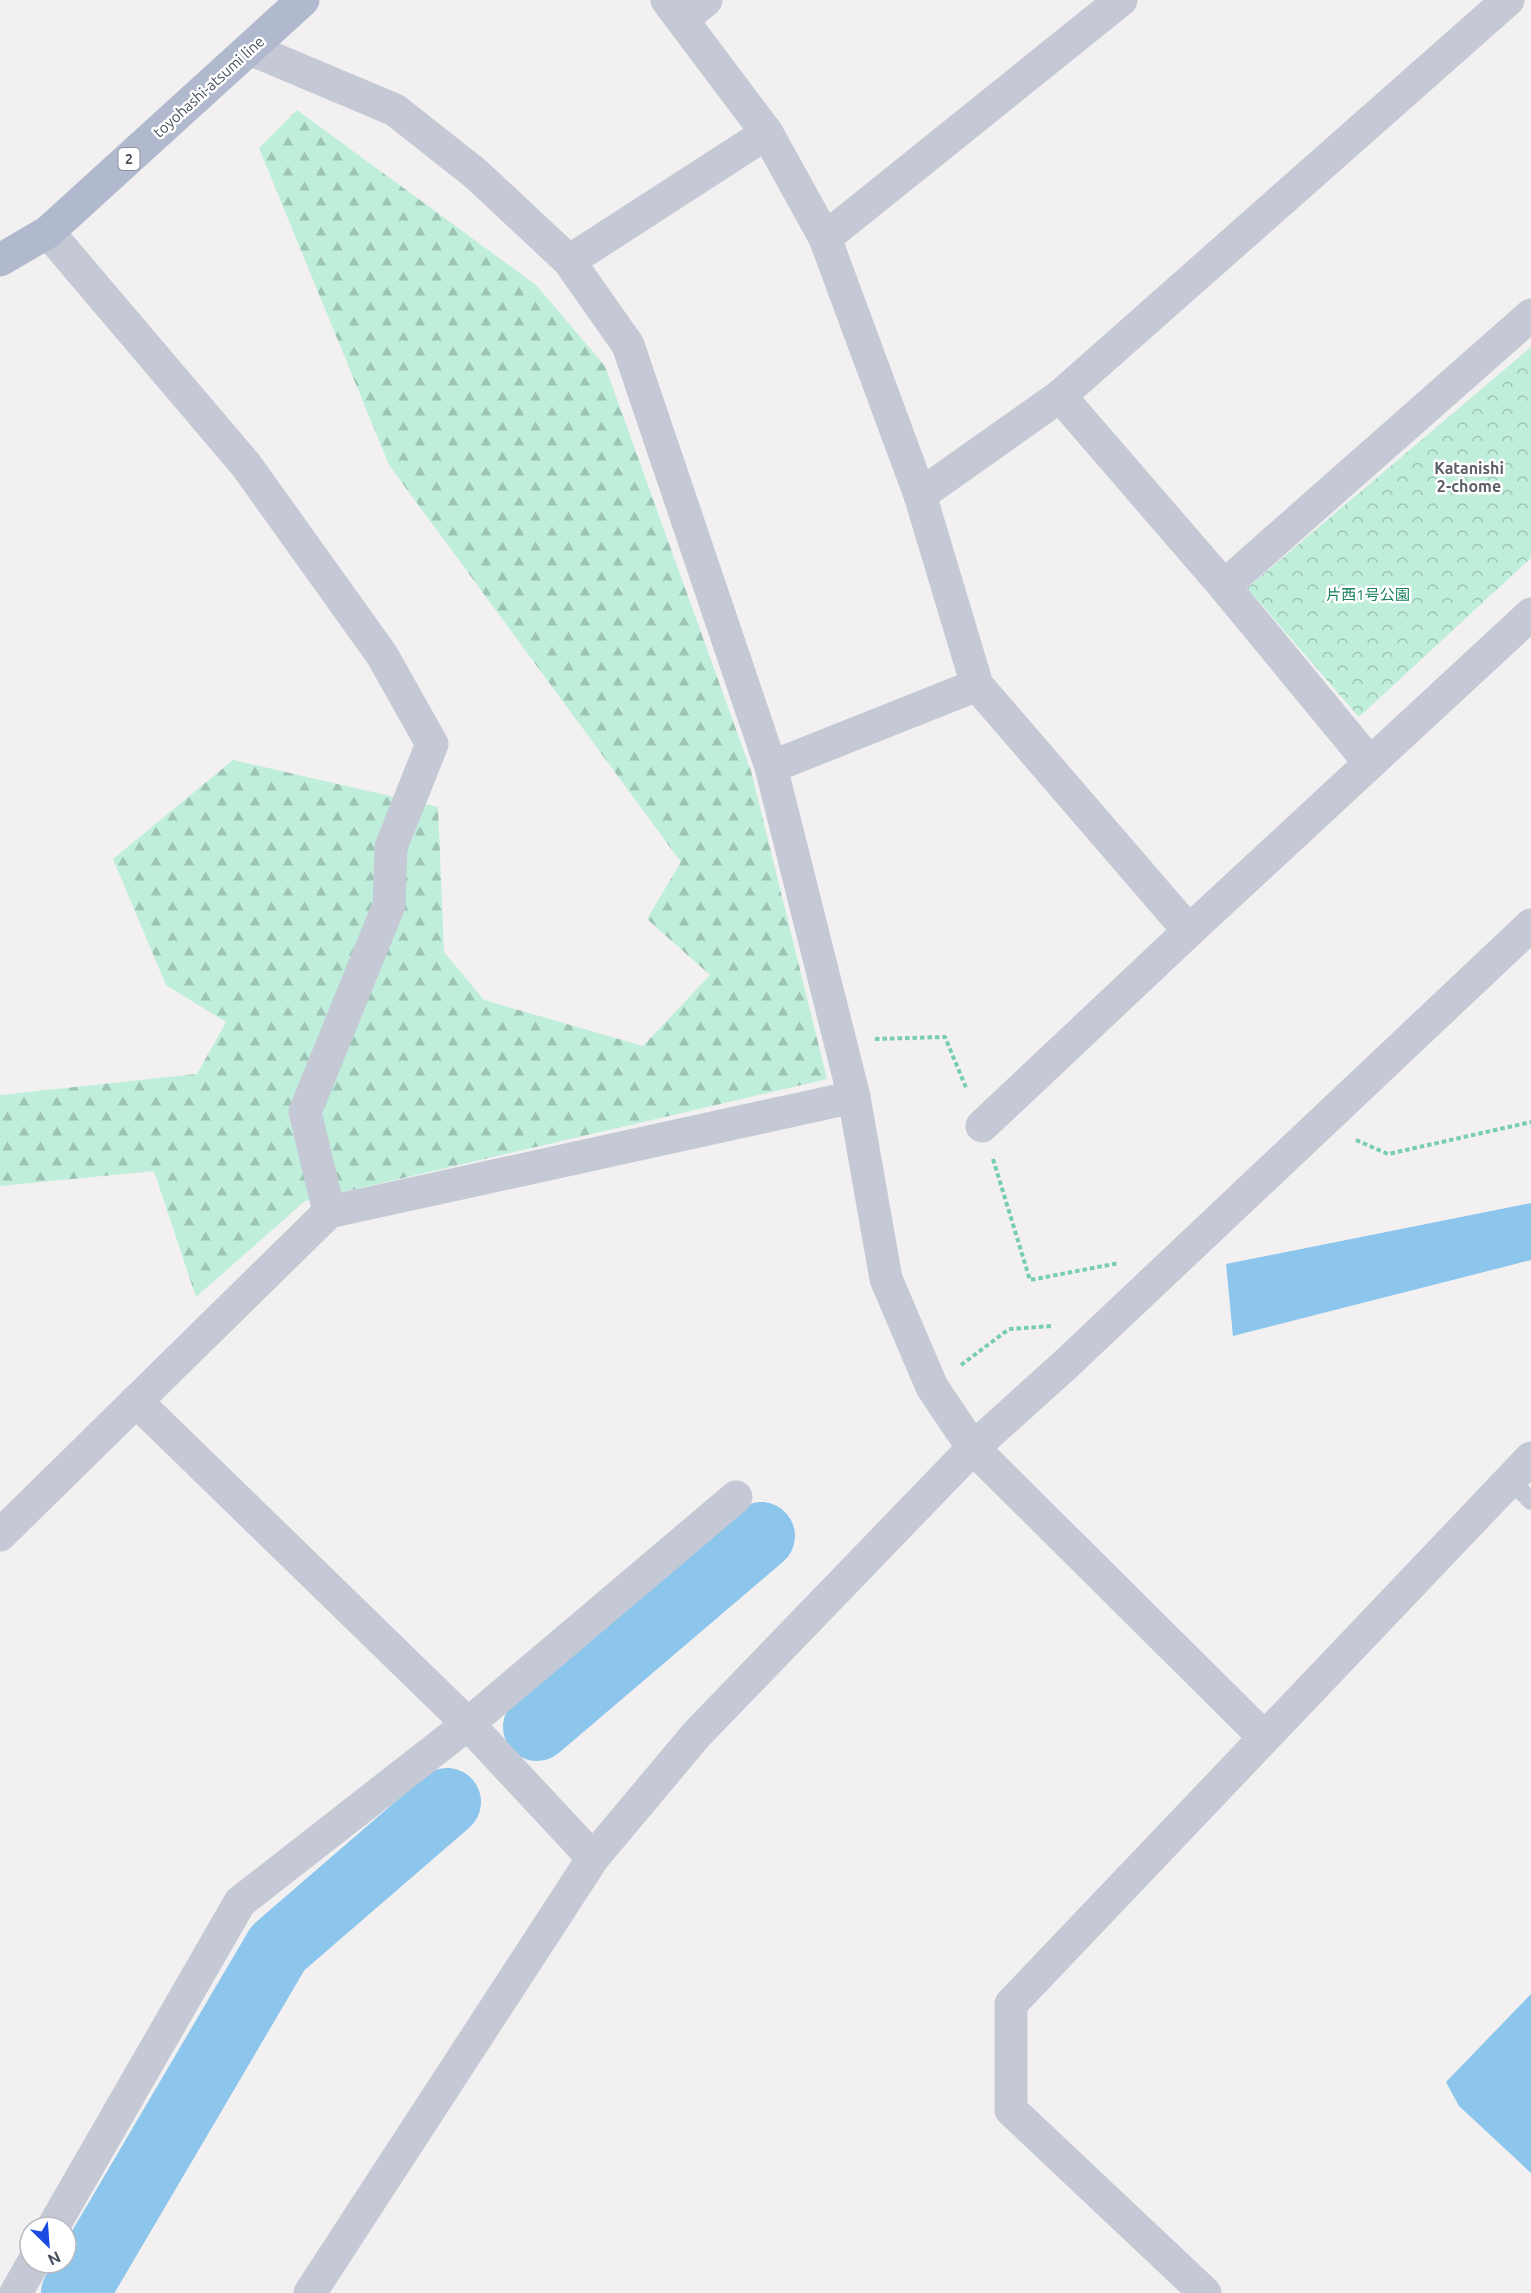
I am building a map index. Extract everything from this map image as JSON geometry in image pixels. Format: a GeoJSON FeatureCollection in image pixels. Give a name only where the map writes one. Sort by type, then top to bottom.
{"type":"FeatureCollection","features":[{"type":"Feature","properties":{"kind":"main road","name":"toyohashi-atsumi line"},"geometry":{"type":"LineString","coordinates":[[0,260],[48,232],[303,0]]}},
{"type":"Feature","properties":{"kind":"street"},"geometry":{"type":"LineString","coordinates":[[825,238],[1121,0]]}},
{"type":"Feature","properties":{"kind":"street"},"geometry":{"type":"LineString","coordinates":[[920,495],[1060,396],[1508,0]]}},
{"type":"Feature","properties":{"kind":"street"},"geometry":{"type":"LineString","coordinates":[[685,6],[767,133],[825,238],[920,495],[977,684],[1189,932]]}},
{"type":"Feature","properties":{"kind":"street"},"geometry":{"type":"LineString","coordinates":[[250,49],[395,110],[476,174],[569,261],[628,345],[771,767],[854,1097],[886,1279],[932,1387],[973,1448],[1264,1737]]}},
{"type":"Feature","properties":{"kind":"street"},"geometry":{"type":"LineString","coordinates":[[569,261],[767,133]]}},
{"type":"Feature","properties":{"kind":"street"},"geometry":{"type":"LineString","coordinates":[[48,232],[246,465],[382,655],[432,744],[392,847],[389,904],[305,1112],[329,1212]]}},
{"type":"Feature","properties":{"kind":"street"},"geometry":{"type":"LineString","coordinates":[[1224,585],[1531,315]]}},
{"type":"Feature","properties":{"kind":"street"},"geometry":{"type":"LineString","coordinates":[[1060,396],[1224,585],[1370,763]]}},
{"type":"Feature","properties":{"kind":"street"},"geometry":{"type":"LineString","coordinates":[[982,1126],[1531,614]]}},
{"type":"Feature","properties":{"kind":"street"},"geometry":{"type":"LineString","coordinates":[[771,767],[977,684]]}},
{"type":"Feature","properties":{"kind":"street"},"geometry":{"type":"LineString","coordinates":[[310,2293],[593,1858],[696,1735],[973,1448],[1531,925]]}},
{"type":"Feature","properties":{"kind":"street"},"geometry":{"type":"LineString","coordinates":[[2,1528],[329,1212],[854,1097]]}},
{"type":"Feature","properties":{"kind":"street"},"geometry":{"type":"LineString","coordinates":[[136,1401],[468,1724],[593,1858]]}},
{"type":"Feature","properties":{"kind":"street"},"geometry":{"type":"LineString","coordinates":[[1205,2293],[1011,2110],[1011,2004],[1264,1737],[1524,1480]]}},
{"type":"Feature","properties":{"kind":"street"},"geometry":{"type":"LineString","coordinates":[[60,2215],[240,1902],[468,1724],[736,1497]]}},
{"type":"Feature","properties":{"kind":"street"},"geometry":{"type":"LineString","coordinates":[[16,2293],[26,2275]]}},
{"type":"Feature","properties":{"kind":"path"},"geometry":{"type":"LineString","coordinates":[[840,1041],[945,1037],[982,1126],[1030,1280],[1122,1263],[1114,1271]]}},
{"type":"Feature","properties":{"kind":"path"},"geometry":{"type":"LineString","coordinates":[[1320,1124],[1388,1154],[1531,1122]]}},
{"type":"Feature","properties":{"kind":"path"},"geometry":{"type":"LineString","coordinates":[[932,1387],[1009,1329],[1053,1326]]}},
{"type":"Feature","properties":{"kind":"green space"},"geometry":{"type":"Polygon","coordinates":[[[297,110],[536,285],[605,366],[751,771],[827,1079],[305,1201],[196,1297],[154,1171],[0,1186],[0,1095],[197,1074],[226,1022],[166,985],[113,859],[233,760],[438,807],[444,952],[484,1000],[643,1046],[710,975],[647,919],[681,862],[389,465],[259,148],[297,110]]]}},
{"type":"Feature","properties":{"kind":"green space","name":"片西1号公園"},"geometry":{"type":"Polygon","coordinates":[[[1531,347],[1531,558],[1359,717],[1247,588],[1531,347]]]}},
{"type":"Feature","properties":{"kind":"water"},"geometry":{"type":"Polygon","coordinates":[[[1531,1203],[1531,1260],[1233,1336],[1226,1264],[1531,1203]]]}},
{"type":"Feature","properties":{"kind":"water"},"geometry":{"type":"Polygon","coordinates":[[[1531,1994],[1531,2173],[1459,2106],[1446,2082],[1531,1994]]]}},
{"type":"Feature","properties":{"kind":"waterway"},"geometry":{"type":"LineString","coordinates":[[537,1727],[761,1536]]}},
{"type":"Feature","properties":{"kind":"waterway"},"geometry":{"type":"LineString","coordinates":[[75,2293],[278,1948],[447,1802]]}},
{"type":"Feature","properties":{"kind":"district","name":"Katanishi 2-chome"},"geometry":{"type":"Point","coordinates":[1469,477]}}]}
